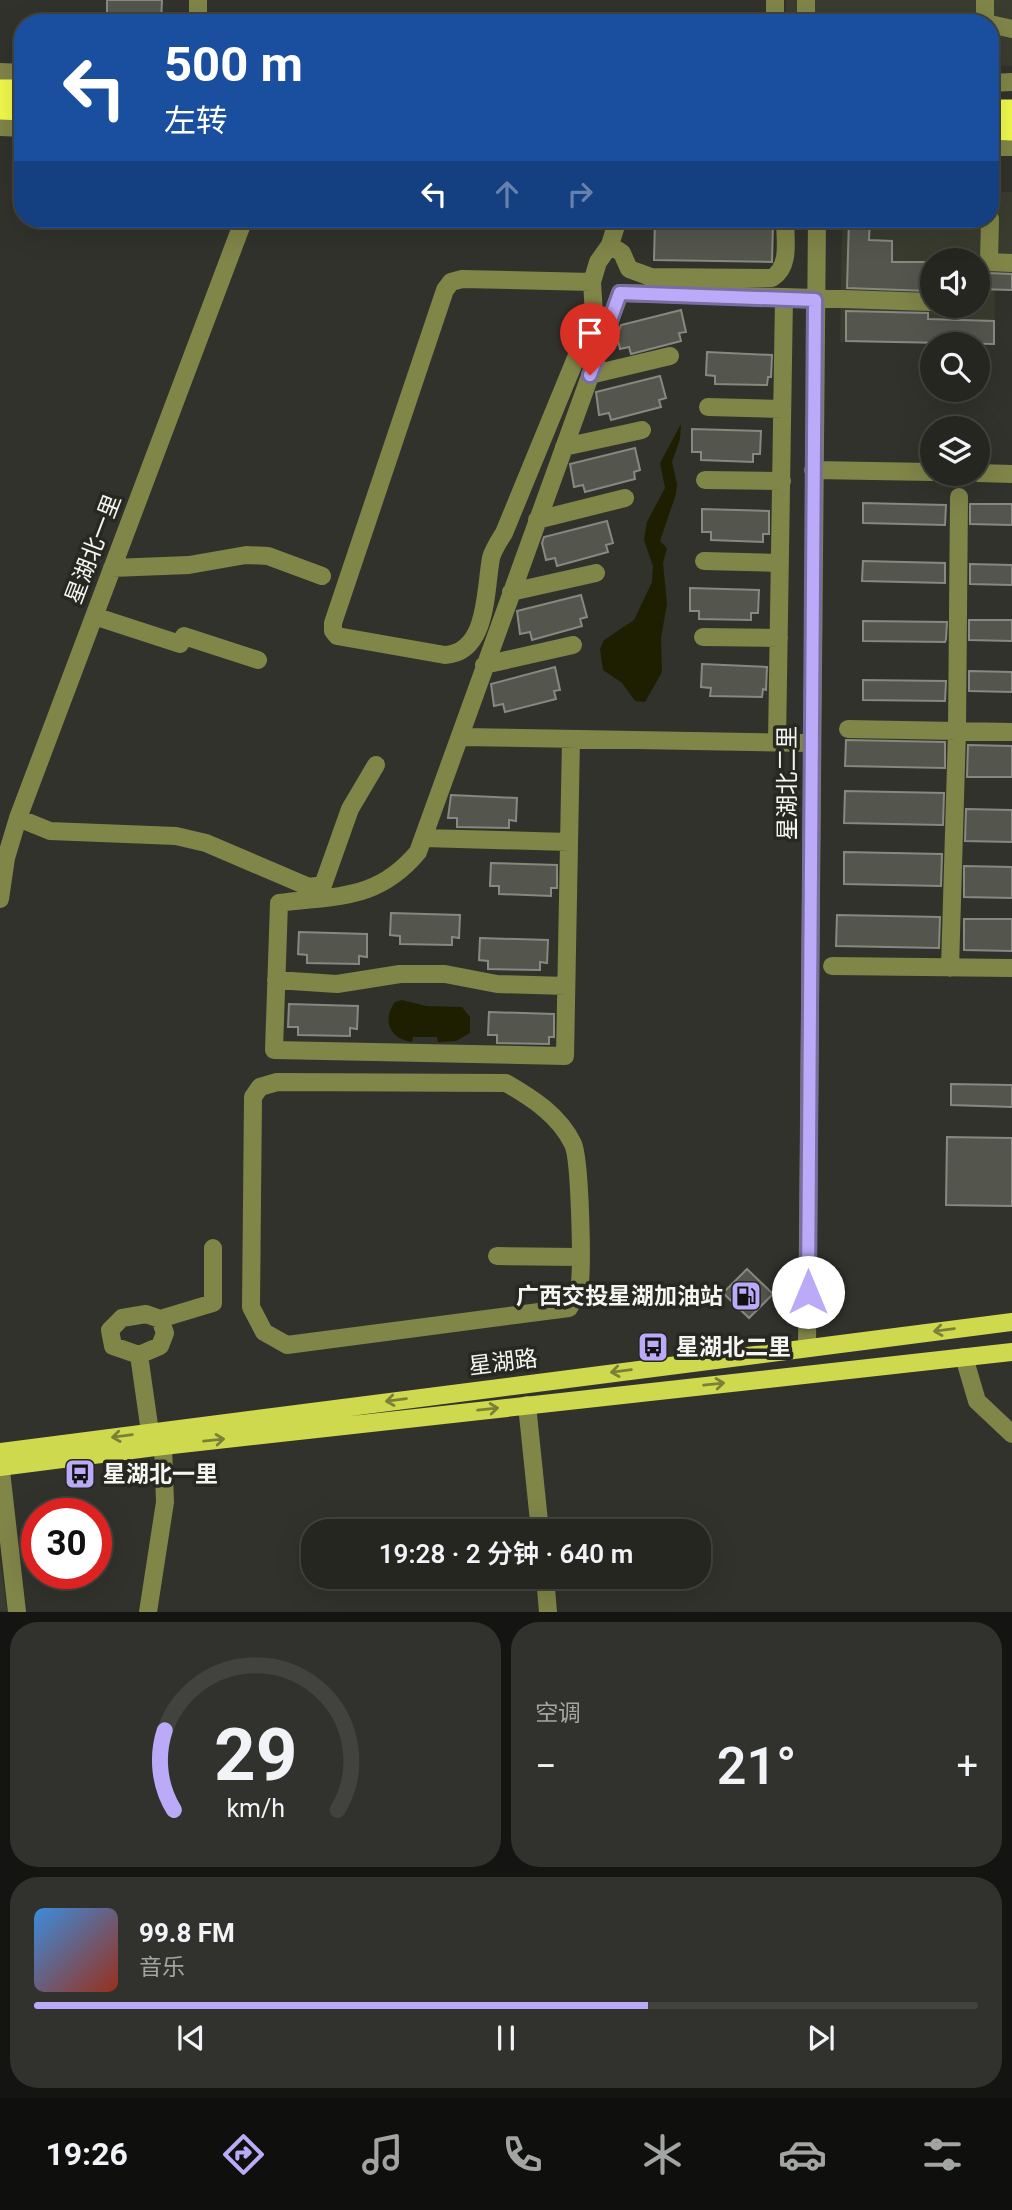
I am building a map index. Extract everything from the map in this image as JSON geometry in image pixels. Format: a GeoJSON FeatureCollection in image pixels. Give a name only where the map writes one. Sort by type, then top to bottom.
{"type":"FeatureCollection","features":[{"type":"Feature","properties":{"kind":"main road","name":"星湖路"},"geometry":{"type":"LineString","coordinates":[[0,1452],[1012,1322]]}},
{"type":"Feature","properties":{"kind":"main road","name":"星湖路"},"geometry":{"type":"LineString","coordinates":[[0,1466],[1012,1352]]}},
{"type":"Feature","properties":{"kind":"street","name":"星湖北一里"},"geometry":{"type":"LineString","coordinates":[[0,899],[6,858],[18,818],[241,228]]}},
{"type":"Feature","properties":{"kind":"street"},"geometry":{"type":"LineString","coordinates":[[592,282],[462,279],[451,282],[445,290],[333,623],[333,631],[337,636],[445,655],[458,655],[473,642],[488,589],[492,555],[504,533],[594,314],[592,282],[598,262],[610,245],[615,228]]}},
{"type":"Feature","properties":{"kind":"street"},"geometry":{"type":"LineString","coordinates":[[610,245],[622,253],[629,269],[651,277],[772,278],[782,272],[785,261],[785,228]]}},
{"type":"Feature","properties":{"kind":"street","name":"星湖北二里"},"geometry":{"type":"LineString","coordinates":[[807,1347],[817,228]]}},
{"type":"Feature","properties":{"kind":"street"},"geometry":{"type":"LineString","coordinates":[[990,228],[989,262],[1012,262]]}},
{"type":"Feature","properties":{"kind":"street"},"geometry":{"type":"LineString","coordinates":[[571,739],[565,1056],[274,1050],[279,903],[362,892],[381,885],[404,869],[424,838],[620,293],[920,302]]}},
{"type":"Feature","properties":{"kind":"street"},"geometry":{"type":"LineString","coordinates":[[777,742],[784,297]]}},
{"type":"Feature","properties":{"kind":"street"},"geometry":{"type":"LineString","coordinates":[[590,375],[670,356]]}},
{"type":"Feature","properties":{"kind":"street"},"geometry":{"type":"LineString","coordinates":[[708,407],[782,409]]}},
{"type":"Feature","properties":{"kind":"street"},"geometry":{"type":"LineString","coordinates":[[564,447],[642,430]]}},
{"type":"Feature","properties":{"kind":"street"},"geometry":{"type":"LineString","coordinates":[[813,470],[920,472]]}},
{"type":"Feature","properties":{"kind":"street"},"geometry":{"type":"LineString","coordinates":[[990,473],[1012,474]]}},
{"type":"Feature","properties":{"kind":"street"},"geometry":{"type":"LineString","coordinates":[[705,480],[782,481]]}},
{"type":"Feature","properties":{"kind":"street"},"geometry":{"type":"LineString","coordinates":[[950,968],[957,731],[959,497]]}},
{"type":"Feature","properties":{"kind":"street"},"geometry":{"type":"LineString","coordinates":[[537,520],[625,498]]}},
{"type":"Feature","properties":{"kind":"street"},"geometry":{"type":"LineString","coordinates":[[112,568],[189,565],[246,555],[268,556],[322,576]]}},
{"type":"Feature","properties":{"kind":"street"},"geometry":{"type":"LineString","coordinates":[[704,562],[780,563]]}},
{"type":"Feature","properties":{"kind":"street"},"geometry":{"type":"LineString","coordinates":[[511,592],[596,573]]}},
{"type":"Feature","properties":{"kind":"street"},"geometry":{"type":"LineString","coordinates":[[94,616],[180,644],[184,636],[258,660]]}},
{"type":"Feature","properties":{"kind":"street"},"geometry":{"type":"LineString","coordinates":[[703,637],[779,638]]}},
{"type":"Feature","properties":{"kind":"street"},"geometry":{"type":"LineString","coordinates":[[484,665],[573,645]]}},
{"type":"Feature","properties":{"kind":"street"},"geometry":{"type":"LineString","coordinates":[[848,729],[1012,732]]}},
{"type":"Feature","properties":{"kind":"street"},"geometry":{"type":"LineString","coordinates":[[461,737],[812,743]]}},
{"type":"Feature","properties":{"kind":"street"},"geometry":{"type":"LineString","coordinates":[[18,818],[50,831],[176,836],[206,843],[309,887],[323,885],[350,809],[376,765]]}},
{"type":"Feature","properties":{"kind":"street"},"geometry":{"type":"LineString","coordinates":[[424,838],[569,842]]}},
{"type":"Feature","properties":{"kind":"street"},"geometry":{"type":"LineString","coordinates":[[832,965],[1012,968]]}},
{"type":"Feature","properties":{"kind":"street"},"geometry":{"type":"LineString","coordinates":[[276,980],[337,984],[400,974],[445,974],[497,984],[566,986]]}},
{"type":"Feature","properties":{"kind":"street"},"geometry":{"type":"LineString","coordinates":[[277,1082],[506,1083],[533,1098],[557,1121],[573,1145],[579,1171],[579,1257],[579,1290],[569,1307],[286,1345],[264,1332],[251,1307],[253,1097],[260,1087],[277,1082]]}},
{"type":"Feature","properties":{"kind":"street"},"geometry":{"type":"LineString","coordinates":[[160,1319],[165,1333],[160,1346],[139,1355],[113,1346],[110,1330],[122,1318],[146,1314],[160,1319],[213,1303],[212,1248]]}},
{"type":"Feature","properties":{"kind":"street"},"geometry":{"type":"LineString","coordinates":[[497,1256],[579,1257]]}},
{"type":"Feature","properties":{"kind":"street"},"geometry":{"type":"LineString","coordinates":[[139,1355],[150,1432]]}},
{"type":"Feature","properties":{"kind":"street"},"geometry":{"type":"LineString","coordinates":[[964,1357],[977,1401],[1012,1434]]}},
{"type":"Feature","properties":{"kind":"street"},"geometry":{"type":"LineString","coordinates":[[527,1405],[539,1519]]}},
{"type":"Feature","properties":{"kind":"street"},"geometry":{"type":"LineString","coordinates":[[148,1612],[165,1502],[163,1446]]}},
{"type":"Feature","properties":{"kind":"street"},"geometry":{"type":"LineString","coordinates":[[0,1466],[17,1612]]}},
{"type":"Feature","properties":{"kind":"street"},"geometry":{"type":"LineString","coordinates":[[546,1589],[548,1612]]}},
{"type":"Feature","properties":{"kind":"shaded area"},"geometry":{"type":"Polygon","coordinates":[[[786,0],[1012,0],[1012,66],[999,65],[999,14],[786,14],[786,0]]]}},
{"type":"Feature","properties":{"kind":"shaded area"},"geometry":{"type":"Polygon","coordinates":[[[999,192],[1012,192],[1012,290],[995,290],[994,344],[990,344],[990,332],[920,332],[920,343],[840,342],[842,228],[999,228],[999,192]]]}},
{"type":"Feature","properties":{"kind":"shaded area"},"geometry":{"type":"Polygon","coordinates":[[[681,424],[680,439],[672,462],[677,484],[676,494],[660,541],[667,548],[663,563],[667,604],[661,638],[662,672],[645,702],[635,701],[622,683],[603,670],[600,649],[604,640],[634,620],[652,582],[653,566],[644,540],[647,522],[665,488],[660,463],[681,424]]]}},
{"type":"Feature","properties":{"kind":"shaded area"},"geometry":{"type":"Polygon","coordinates":[[[402,1000],[426,1006],[462,1007],[470,1017],[470,1033],[456,1041],[438,1042],[437,1037],[413,1037],[412,1042],[404,1040],[393,1033],[389,1022],[395,1002],[402,1000]]]}},
{"type":"Feature","properties":{"kind":"shaded area"},"geometry":{"type":"Polygon","coordinates":[[[0,1559],[7,1611],[0,1611],[0,1559]]]}},
{"type":"Feature","properties":{"kind":"building"},"geometry":{"type":"Polygon","coordinates":[[[107,0],[162,0],[161,14],[107,14],[107,0]]]}},
{"type":"Feature","properties":{"kind":"building"},"geometry":{"type":"Polygon","coordinates":[[[655,228],[773,228],[772,262],[654,260],[655,228]]]}},
{"type":"Feature","properties":{"kind":"building"},"geometry":{"type":"Polygon","coordinates":[[[849,228],[870,228],[869,240],[892,241],[892,262],[920,262],[920,291],[847,288],[849,228]]]}},
{"type":"Feature","properties":{"kind":"building"},"geometry":{"type":"Polygon","coordinates":[[[990,273],[1012,274],[1012,290],[990,289],[990,273]]]}},
{"type":"Feature","properties":{"kind":"building"},"geometry":{"type":"Polygon","coordinates":[[[681,310],[686,332],[679,333],[681,341],[631,354],[629,347],[620,349],[617,336],[621,325],[681,310]]]}},
{"type":"Feature","properties":{"kind":"building"},"geometry":{"type":"Polygon","coordinates":[[[846,311],[920,313],[920,318],[928,319],[994,321],[994,344],[990,344],[990,332],[920,332],[920,342],[846,341],[846,311]]]}},
{"type":"Feature","properties":{"kind":"building"},"geometry":{"type":"Polygon","coordinates":[[[707,352],[772,355],[771,377],[768,377],[767,385],[715,384],[715,376],[706,375],[707,352]]]}},
{"type":"Feature","properties":{"kind":"building"},"geometry":{"type":"Polygon","coordinates":[[[660,376],[666,398],[659,400],[661,407],[611,420],[609,413],[599,415],[596,392],[660,376]]]}},
{"type":"Feature","properties":{"kind":"building"},"geometry":{"type":"Polygon","coordinates":[[[692,429],[761,431],[760,454],[753,454],[753,462],[701,460],[701,452],[692,452],[692,429]]]}},
{"type":"Feature","properties":{"kind":"building"},"geometry":{"type":"Polygon","coordinates":[[[635,448],[640,470],[634,472],[635,479],[585,492],[583,485],[574,487],[570,464],[635,448]]]}},
{"type":"Feature","properties":{"kind":"building"},"geometry":{"type":"Polygon","coordinates":[[[863,503],[946,505],[945,525],[863,523],[863,503]]]}},
{"type":"Feature","properties":{"kind":"building"},"geometry":{"type":"Polygon","coordinates":[[[970,504],[1012,504],[1012,525],[970,524],[970,504]]]}},
{"type":"Feature","properties":{"kind":"building"},"geometry":{"type":"Polygon","coordinates":[[[702,509],[769,511],[769,534],[763,534],[763,542],[711,540],[711,532],[702,532],[702,509]]]}},
{"type":"Feature","properties":{"kind":"building"},"geometry":{"type":"Polygon","coordinates":[[[607,521],[613,543],[606,545],[608,552],[557,566],[555,558],[546,560],[542,543],[544,537],[607,521]]]}},
{"type":"Feature","properties":{"kind":"building"},"geometry":{"type":"Polygon","coordinates":[[[863,561],[945,563],[945,583],[862,581],[863,561]]]}},
{"type":"Feature","properties":{"kind":"building"},"geometry":{"type":"Polygon","coordinates":[[[970,564],[1012,565],[1012,585],[970,584],[970,564]]]}},
{"type":"Feature","properties":{"kind":"building"},"geometry":{"type":"Polygon","coordinates":[[[690,588],[759,590],[758,613],[751,613],[751,620],[699,619],[699,611],[690,611],[690,588]]]}},
{"type":"Feature","properties":{"kind":"building"},"geometry":{"type":"Polygon","coordinates":[[[581,595],[587,617],[580,619],[582,626],[532,640],[530,632],[520,634],[517,611],[581,595]]]}},
{"type":"Feature","properties":{"kind":"building"},"geometry":{"type":"Polygon","coordinates":[[[969,620],[1012,620],[1012,641],[969,640],[969,620]]]}},
{"type":"Feature","properties":{"kind":"building"},"geometry":{"type":"Polygon","coordinates":[[[863,621],[947,622],[946,639],[945,642],[863,641],[863,621]]]}},
{"type":"Feature","properties":{"kind":"building"},"geometry":{"type":"Polygon","coordinates":[[[702,664],[767,667],[766,690],[763,689],[762,697],[710,696],[711,688],[701,687],[702,664]]]}},
{"type":"Feature","properties":{"kind":"building"},"geometry":{"type":"Polygon","coordinates":[[[555,667],[560,690],[554,691],[556,699],[505,712],[503,704],[494,706],[491,684],[555,667]]]}},
{"type":"Feature","properties":{"kind":"building"},"geometry":{"type":"Polygon","coordinates":[[[969,671],[1012,672],[1012,692],[969,691],[969,671]]]}},
{"type":"Feature","properties":{"kind":"building"},"geometry":{"type":"Polygon","coordinates":[[[863,680],[946,681],[945,701],[863,700],[863,680]]]}},
{"type":"Feature","properties":{"kind":"building"},"geometry":{"type":"Polygon","coordinates":[[[846,740],[945,742],[945,768],[845,766],[846,740]]]}},
{"type":"Feature","properties":{"kind":"building"},"geometry":{"type":"Polygon","coordinates":[[[968,745],[1012,746],[1012,777],[967,777],[968,745]]]}},
{"type":"Feature","properties":{"kind":"building"},"geometry":{"type":"Polygon","coordinates":[[[845,791],[944,793],[943,825],[844,823],[845,791]]]}},
{"type":"Feature","properties":{"kind":"building"},"geometry":{"type":"Polygon","coordinates":[[[451,795],[517,798],[516,821],[509,820],[509,828],[457,827],[457,818],[448,818],[451,795]]]}},
{"type":"Feature","properties":{"kind":"building"},"geometry":{"type":"Polygon","coordinates":[[[966,809],[1012,810],[1012,842],[965,841],[966,809]]]}},
{"type":"Feature","properties":{"kind":"building"},"geometry":{"type":"Polygon","coordinates":[[[844,852],[942,854],[941,886],[844,884],[844,852]]]}},
{"type":"Feature","properties":{"kind":"building"},"geometry":{"type":"Polygon","coordinates":[[[491,863],[557,865],[557,888],[551,888],[551,896],[499,894],[499,886],[490,886],[491,863]]]}},
{"type":"Feature","properties":{"kind":"building"},"geometry":{"type":"Polygon","coordinates":[[[964,866],[1012,867],[1012,898],[964,897],[964,866]]]}},
{"type":"Feature","properties":{"kind":"building"},"geometry":{"type":"Polygon","coordinates":[[[391,913],[460,915],[459,938],[452,937],[452,945],[400,944],[400,936],[390,935],[391,913]]]}},
{"type":"Feature","properties":{"kind":"building"},"geometry":{"type":"Polygon","coordinates":[[[837,915],[940,917],[939,948],[836,946],[837,915]]]}},
{"type":"Feature","properties":{"kind":"building"},"geometry":{"type":"Polygon","coordinates":[[[964,919],[1012,919],[1012,951],[964,950],[964,919]]]}},
{"type":"Feature","properties":{"kind":"building"},"geometry":{"type":"Polygon","coordinates":[[[299,932],[367,934],[367,957],[359,956],[359,964],[307,963],[307,955],[298,954],[299,932]]]}},
{"type":"Feature","properties":{"kind":"building"},"geometry":{"type":"Polygon","coordinates":[[[480,938],[548,940],[547,963],[540,962],[540,970],[488,969],[488,961],[479,960],[480,938]]]}},
{"type":"Feature","properties":{"kind":"building"},"geometry":{"type":"Polygon","coordinates":[[[289,1004],[358,1006],[357,1029],[350,1028],[350,1036],[298,1035],[298,1027],[288,1027],[289,1004]]]}},
{"type":"Feature","properties":{"kind":"building"},"geometry":{"type":"Polygon","coordinates":[[[489,1012],[554,1014],[554,1037],[549,1037],[549,1044],[497,1043],[497,1035],[488,1035],[489,1012]]]}},
{"type":"Feature","properties":{"kind":"building"},"geometry":{"type":"Polygon","coordinates":[[[951,1084],[1012,1085],[1012,1107],[951,1105],[951,1084]]]}},
{"type":"Feature","properties":{"kind":"building"},"geometry":{"type":"Polygon","coordinates":[[[947,1137],[1012,1138],[1012,1206],[946,1205],[947,1137]]]}},
{"type":"Feature","properties":{"kind":"building"},"geometry":{"type":"Polygon","coordinates":[[[747,1269],[773,1294],[749,1318],[723,1293],[747,1269]]]}},
{"type":"Feature","properties":{"kind":"place","name":"广西交投星湖加油站"},"geometry":{"type":"Point","coordinates":[746,1296]}},
{"type":"Feature","properties":{"kind":"place","name":"星湖北二里"},"geometry":{"type":"Point","coordinates":[653,1347]}},
{"type":"Feature","properties":{"kind":"place","name":"星湖北一里"},"geometry":{"type":"Point","coordinates":[80,1474]}},
{"type":"Feature","properties":{"kind":"route"},"geometry":{"type":"LineString","coordinates":[[590,375],[620,293],[815,300],[808,1292]]}}]}
